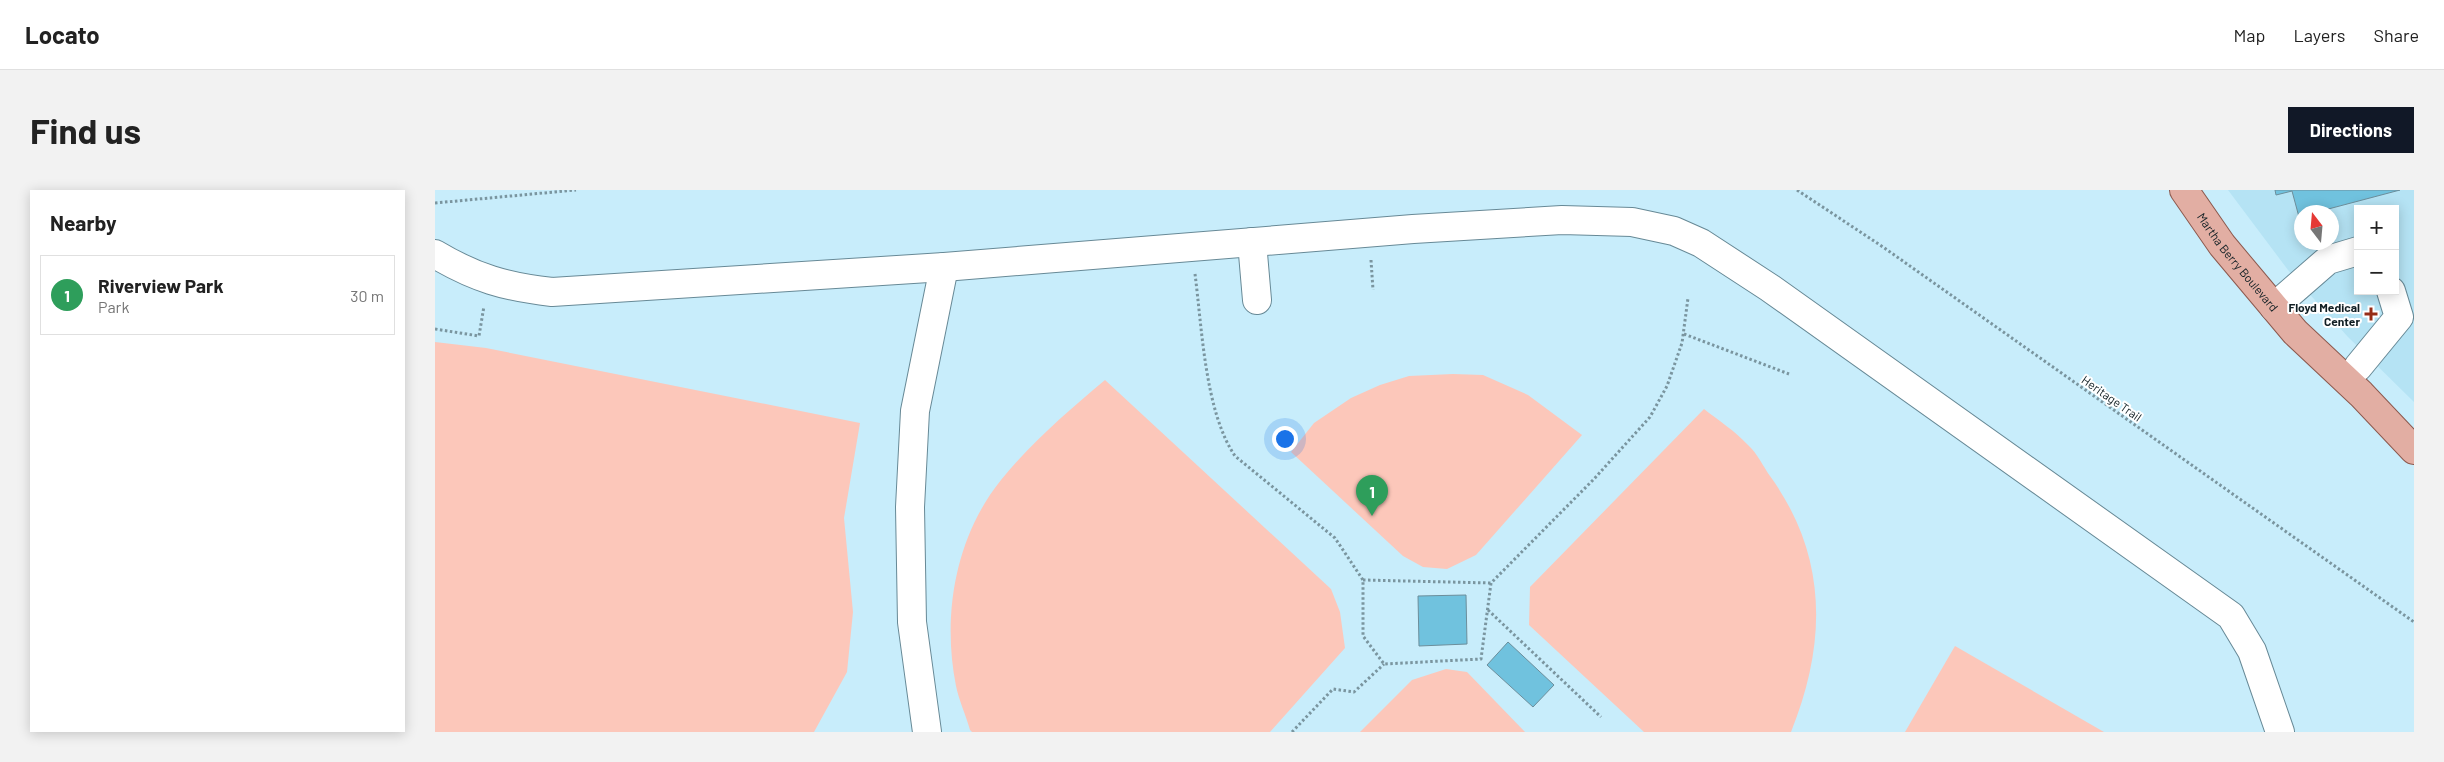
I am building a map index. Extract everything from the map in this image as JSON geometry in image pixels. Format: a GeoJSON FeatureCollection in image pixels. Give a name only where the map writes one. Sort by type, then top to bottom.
{"type":"FeatureCollection","features":[{"type":"Feature","properties":{"kind":"main road","name":"Martha Berry Boulevard"},"geometry":{"type":"LineString","coordinates":[[2184,190],[2222,245],[2295,332],[2360,380],[2414,450]]}},
{"type":"Feature","properties":{"kind":"lane"},"geometry":{"type":"LineString","coordinates":[[435,254],[457,267],[489,281],[515,288],[552,292],[944,268],[1413,229],[1562,220],[1632,222],[1674,231],[1701,243],[1777,293],[2231,616],[2252,651],[2280,732]]}},
{"type":"Feature","properties":{"kind":"lane"},"geometry":{"type":"LineString","coordinates":[[1252,242],[1257,300]]}},
{"type":"Feature","properties":{"kind":"lane"},"geometry":{"type":"LineString","coordinates":[[2274,308],[2328,260],[2354,252]]}},
{"type":"Feature","properties":{"kind":"lane"},"geometry":{"type":"LineString","coordinates":[[927,732],[913,622],[910,507],[915,411],[944,268]]}},
{"type":"Feature","properties":{"kind":"lane"},"geometry":{"type":"LineString","coordinates":[[2360,380],[2399,317],[2392,295]]}},
{"type":"Feature","properties":{"kind":"path"},"geometry":{"type":"LineString","coordinates":[[435,203],[576,190]]}},
{"type":"Feature","properties":{"kind":"path","name":"Heritage Trail"},"geometry":{"type":"LineString","coordinates":[[1797,190],[1883,247],[2414,622]]}},
{"type":"Feature","properties":{"kind":"path"},"geometry":{"type":"LineString","coordinates":[[1191,247],[1214,408],[1225,442],[1241,462],[1335,538],[1363,580],[1363,636],[1384,664]]}},
{"type":"Feature","properties":{"kind":"path"},"geometry":{"type":"LineString","coordinates":[[435,329],[479,336],[489,281]]}},
{"type":"Feature","properties":{"kind":"path"},"geometry":{"type":"LineString","coordinates":[[1292,732],[1333,689],[1355,692],[1384,664],[1481,659],[1491,583],[1594,479],[1650,417],[1667,386],[1684,334],[1688,298]]}},
{"type":"Feature","properties":{"kind":"path"},"geometry":{"type":"LineString","coordinates":[[1684,334],[1789,374]]}},
{"type":"Feature","properties":{"kind":"path"},"geometry":{"type":"LineString","coordinates":[[1363,580],[1491,583]]}},
{"type":"Feature","properties":{"kind":"path"},"geometry":{"type":"LineString","coordinates":[[1487,609],[1601,716]]}},
{"type":"Feature","properties":{"kind":"shaded area","name":"Floyd Medical Center"},"geometry":{"type":"Polygon","coordinates":[[[2228,190],[2414,190],[2414,402],[2348,337],[2288,270],[2228,190]]]}},
{"type":"Feature","properties":{"kind":"shaded area"},"geometry":{"type":"Polygon","coordinates":[[[435,342],[486,348],[860,423],[844,518],[853,612],[847,672],[814,732],[435,732],[435,342]]]}},
{"type":"Feature","properties":{"kind":"shaded area"},"geometry":{"type":"Polygon","coordinates":[[[1483,375],[1528,395],[1582,435],[1476,555],[1447,569],[1423,567],[1403,556],[1291,452],[1314,423],[1351,398],[1380,385],[1409,376],[1483,375]]]}},
{"type":"Feature","properties":{"kind":"shaded area"},"geometry":{"type":"Polygon","coordinates":[[[1105,380],[1331,589],[1340,612],[1345,648],[1270,732],[972,732],[970,730],[956,686],[951,632],[956,578],[973,526],[985,502],[1013,466],[1050,428],[1105,380]]]}},
{"type":"Feature","properties":{"kind":"shaded area"},"geometry":{"type":"Polygon","coordinates":[[[1704,409],[1738,435],[1757,456],[1789,506],[1803,537],[1812,569],[1816,601],[1811,666],[1803,699],[1791,732],[1644,732],[1529,625],[1530,587],[1704,409]]]}},
{"type":"Feature","properties":{"kind":"shaded area"},"geometry":{"type":"Polygon","coordinates":[[[1955,646],[2104,732],[1905,732],[1955,646]]]}},
{"type":"Feature","properties":{"kind":"shaded area"},"geometry":{"type":"Polygon","coordinates":[[[1446,669],[1467,672],[1525,732],[1360,732],[1412,680],[1446,669]]]}},
{"type":"Feature","properties":{"kind":"building"},"geometry":{"type":"Polygon","coordinates":[[[2275,190],[2400,190],[2339,206],[2296,205],[2292,191],[2276,195],[2275,190]]]}},
{"type":"Feature","properties":{"kind":"building"},"geometry":{"type":"Polygon","coordinates":[[[1466,595],[1467,644],[1419,646],[1418,596],[1466,595]]]}},
{"type":"Feature","properties":{"kind":"building"},"geometry":{"type":"Polygon","coordinates":[[[1508,642],[1554,685],[1533,707],[1487,665],[1508,642]]]}},
{"type":"Feature","properties":{"kind":"place","name":"Floyd Medical Center"},"geometry":{"type":"Point","coordinates":[2371,314]}},
{"type":"Feature","properties":{"kind":"place","name":"Riverview Park"},"geometry":{"type":"Point","coordinates":[1372,516]}}]}
